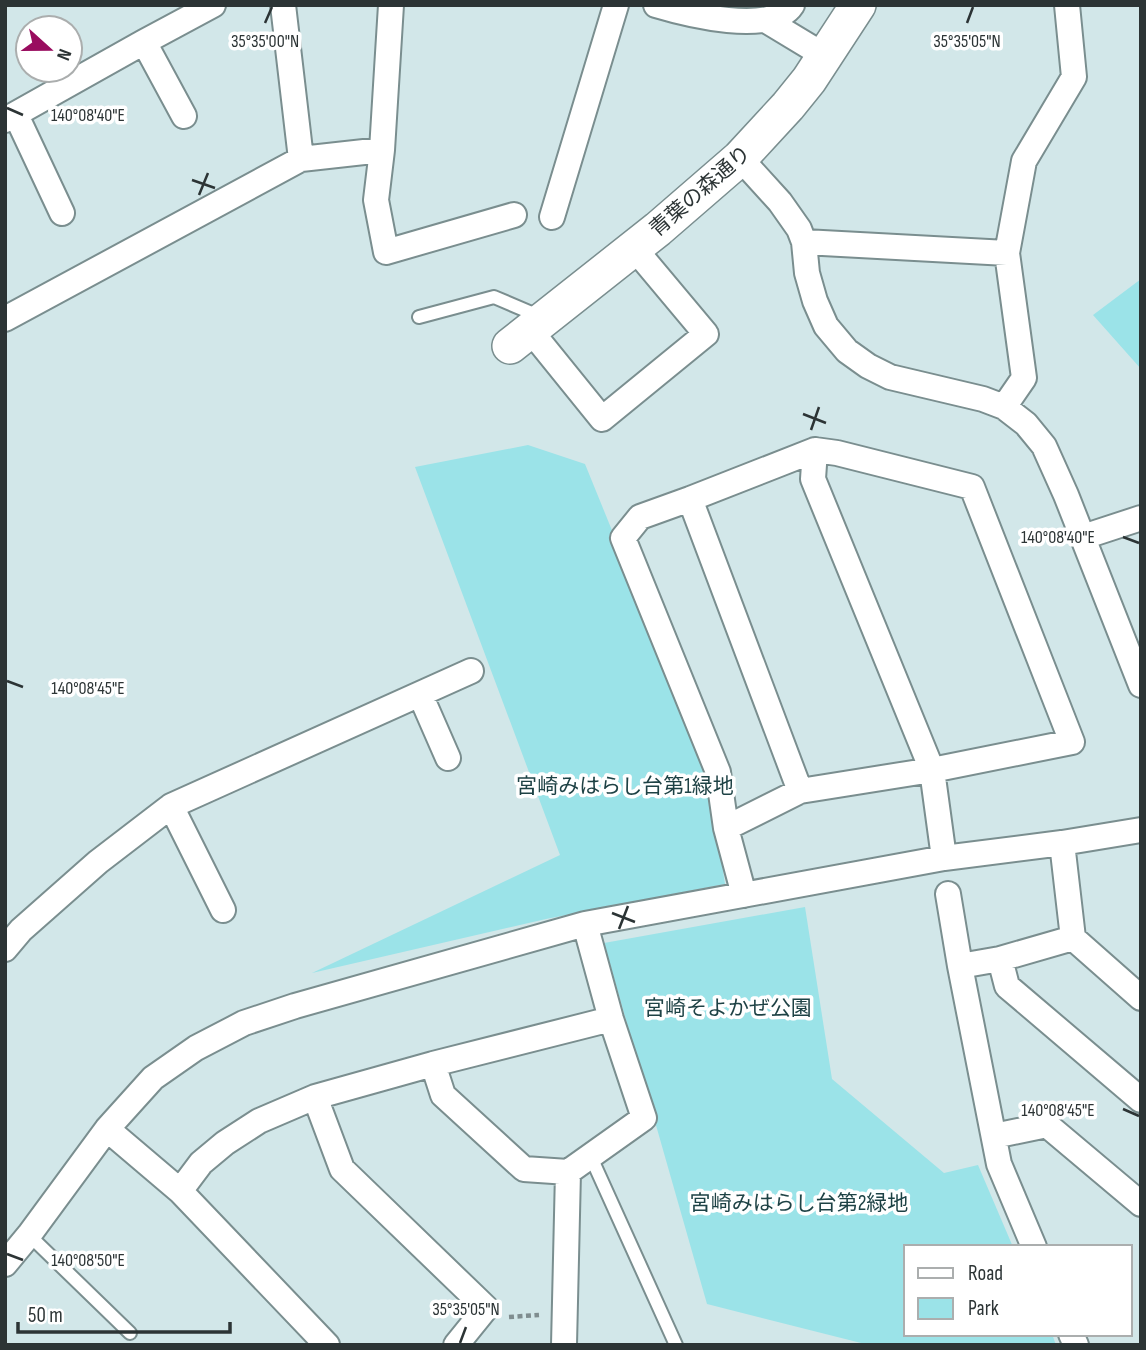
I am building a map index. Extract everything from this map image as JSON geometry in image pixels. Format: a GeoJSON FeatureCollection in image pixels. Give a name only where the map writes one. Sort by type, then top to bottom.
{"type":"FeatureCollection","features":[{"type":"Feature","properties":{"kind":"street"},"geometry":{"type":"LineString","coordinates":[[62,213],[11,118],[213,5]]}},
{"type":"Feature","properties":{"kind":"street"},"geometry":{"type":"LineString","coordinates":[[282,5],[301,159]]}},
{"type":"Feature","properties":{"kind":"street"},"geometry":{"type":"LineString","coordinates":[[391,5],[376,200],[386,252],[514,215]]}},
{"type":"Feature","properties":{"kind":"street"},"geometry":{"type":"LineString","coordinates":[[552,217],[615,5]]}},
{"type":"Feature","properties":{"kind":"street"},"geometry":{"type":"LineString","coordinates":[[656,5],[722,20],[766,21],[787,12],[792,5]]}},
{"type":"Feature","properties":{"kind":"street","name":"青葉の森通り"},"geometry":{"type":"LineString","coordinates":[[528,332],[740,158],[788,106],[858,5]]}},
{"type":"Feature","properties":{"kind":"street"},"geometry":{"type":"LineString","coordinates":[[1004,407],[1024,378],[1006,253],[1024,161],[1074,77],[1067,5]]}},
{"type":"Feature","properties":{"kind":"street"},"geometry":{"type":"LineString","coordinates":[[766,21],[825,56]]}},
{"type":"Feature","properties":{"kind":"street"},"geometry":{"type":"LineString","coordinates":[[144,42],[184,116]]}},
{"type":"Feature","properties":{"kind":"street"},"geometry":{"type":"LineString","coordinates":[[5,319],[301,159],[382,149]]}},
{"type":"Feature","properties":{"kind":"street"},"geometry":{"type":"LineString","coordinates":[[740,158],[790,215],[804,242],[807,274],[815,301],[826,326],[847,351],[890,377],[983,399],[1004,407],[1026,424],[1044,446],[1141,685]]}},
{"type":"Feature","properties":{"kind":"street"},"geometry":{"type":"LineString","coordinates":[[804,242],[1006,253]]}},
{"type":"Feature","properties":{"kind":"street"},"geometry":{"type":"LineString","coordinates":[[528,332],[602,419],[706,334],[634,247]]}},
{"type":"Feature","properties":{"kind":"street"},"geometry":{"type":"LineString","coordinates":[[815,450],[813,479],[932,770],[944,858]]}},
{"type":"Feature","properties":{"kind":"street"},"geometry":{"type":"LineString","coordinates":[[726,828],[800,791],[932,770],[1072,742],[972,487],[837,453],[815,450],[640,517],[624,538],[718,772],[726,828],[744,895]]}},
{"type":"Feature","properties":{"kind":"street"},"geometry":{"type":"LineString","coordinates":[[690,499],[800,791]]}},
{"type":"Feature","properties":{"kind":"street"},"geometry":{"type":"LineString","coordinates":[[1083,537],[1141,518]]}},
{"type":"Feature","properties":{"kind":"street"},"geometry":{"type":"LineString","coordinates":[[5,949],[21,930],[98,862],[171,806],[471,671]]}},
{"type":"Feature","properties":{"kind":"street"},"geometry":{"type":"LineString","coordinates":[[420,694],[448,758]]}},
{"type":"Feature","properties":{"kind":"street"},"geometry":{"type":"LineString","coordinates":[[171,806],[223,910]]}},
{"type":"Feature","properties":{"kind":"street"},"geometry":{"type":"LineString","coordinates":[[8,1255],[29,1235],[107,1129],[153,1078],[196,1048],[244,1023],[308,1002],[585,924],[944,858],[1141,830]]}},
{"type":"Feature","properties":{"kind":"street"},"geometry":{"type":"LineString","coordinates":[[1062,843],[1073,938],[1141,998]]}},
{"type":"Feature","properties":{"kind":"street"},"geometry":{"type":"LineString","coordinates":[[948,894],[999,1164],[1033,1245]]}},
{"type":"Feature","properties":{"kind":"street"},"geometry":{"type":"LineString","coordinates":[[433,1064],[443,1095],[524,1169],[568,1172],[644,1118],[611,1019],[585,924]]}},
{"type":"Feature","properties":{"kind":"street"},"geometry":{"type":"LineString","coordinates":[[960,966],[1000,959],[1073,938]]}},
{"type":"Feature","properties":{"kind":"street"},"geometry":{"type":"LineString","coordinates":[[1000,959],[1007,986],[1141,1100]]}},
{"type":"Feature","properties":{"kind":"street"},"geometry":{"type":"LineString","coordinates":[[180,1191],[201,1163],[225,1143],[259,1121],[315,1097],[611,1019]]}},
{"type":"Feature","properties":{"kind":"street"},"geometry":{"type":"LineString","coordinates":[[315,1097],[342,1169],[486,1308],[456,1345]]}},
{"type":"Feature","properties":{"kind":"street"},"geometry":{"type":"LineString","coordinates":[[994,1136],[1047,1125],[1141,1204]]}},
{"type":"Feature","properties":{"kind":"street"},"geometry":{"type":"LineString","coordinates":[[107,1129],[180,1191],[327,1345]]}},
{"type":"Feature","properties":{"kind":"street"},"geometry":{"type":"LineString","coordinates":[[564,1345],[568,1172]]}},
{"type":"Feature","properties":{"kind":"lane"},"geometry":{"type":"LineString","coordinates":[[419,317],[494,297],[528,332]]}},
{"type":"Feature","properties":{"kind":"lane"},"geometry":{"type":"LineString","coordinates":[[590,1155],[676,1345]]}},
{"type":"Feature","properties":{"kind":"lane"},"geometry":{"type":"LineString","coordinates":[[29,1235],[130,1333]]}},
{"type":"Feature","properties":{"kind":"path"},"geometry":{"type":"LineString","coordinates":[[486,1308],[498,1318],[564,1313]]}},
{"type":"Feature","properties":{"kind":"green space"},"geometry":{"type":"Polygon","coordinates":[[[1141,279],[1141,369],[1093,315],[1141,279]]]}},
{"type":"Feature","properties":{"kind":"green space","name":"宮崎みはらし台第1緑地"},"geometry":{"type":"Polygon","coordinates":[[[528,445],[585,464],[707,764],[725,884],[546,919],[312,973],[560,855],[415,467],[528,445]]]}},
{"type":"Feature","properties":{"kind":"green space","name":"宮崎みはらし台第2緑地"},"geometry":{"type":"Polygon","coordinates":[[[805,907],[832,1079],[944,1173],[978,1165],[1012,1245],[904,1245],[904,1336],[1053,1336],[1056,1345],[869,1345],[707,1304],[604,943],[805,907]]]}},
{"type":"Feature","properties":{"kind":"park label","name":"宮崎そよかぜ公園"},"geometry":{"type":"Point","coordinates":[728,1008]}}]}
